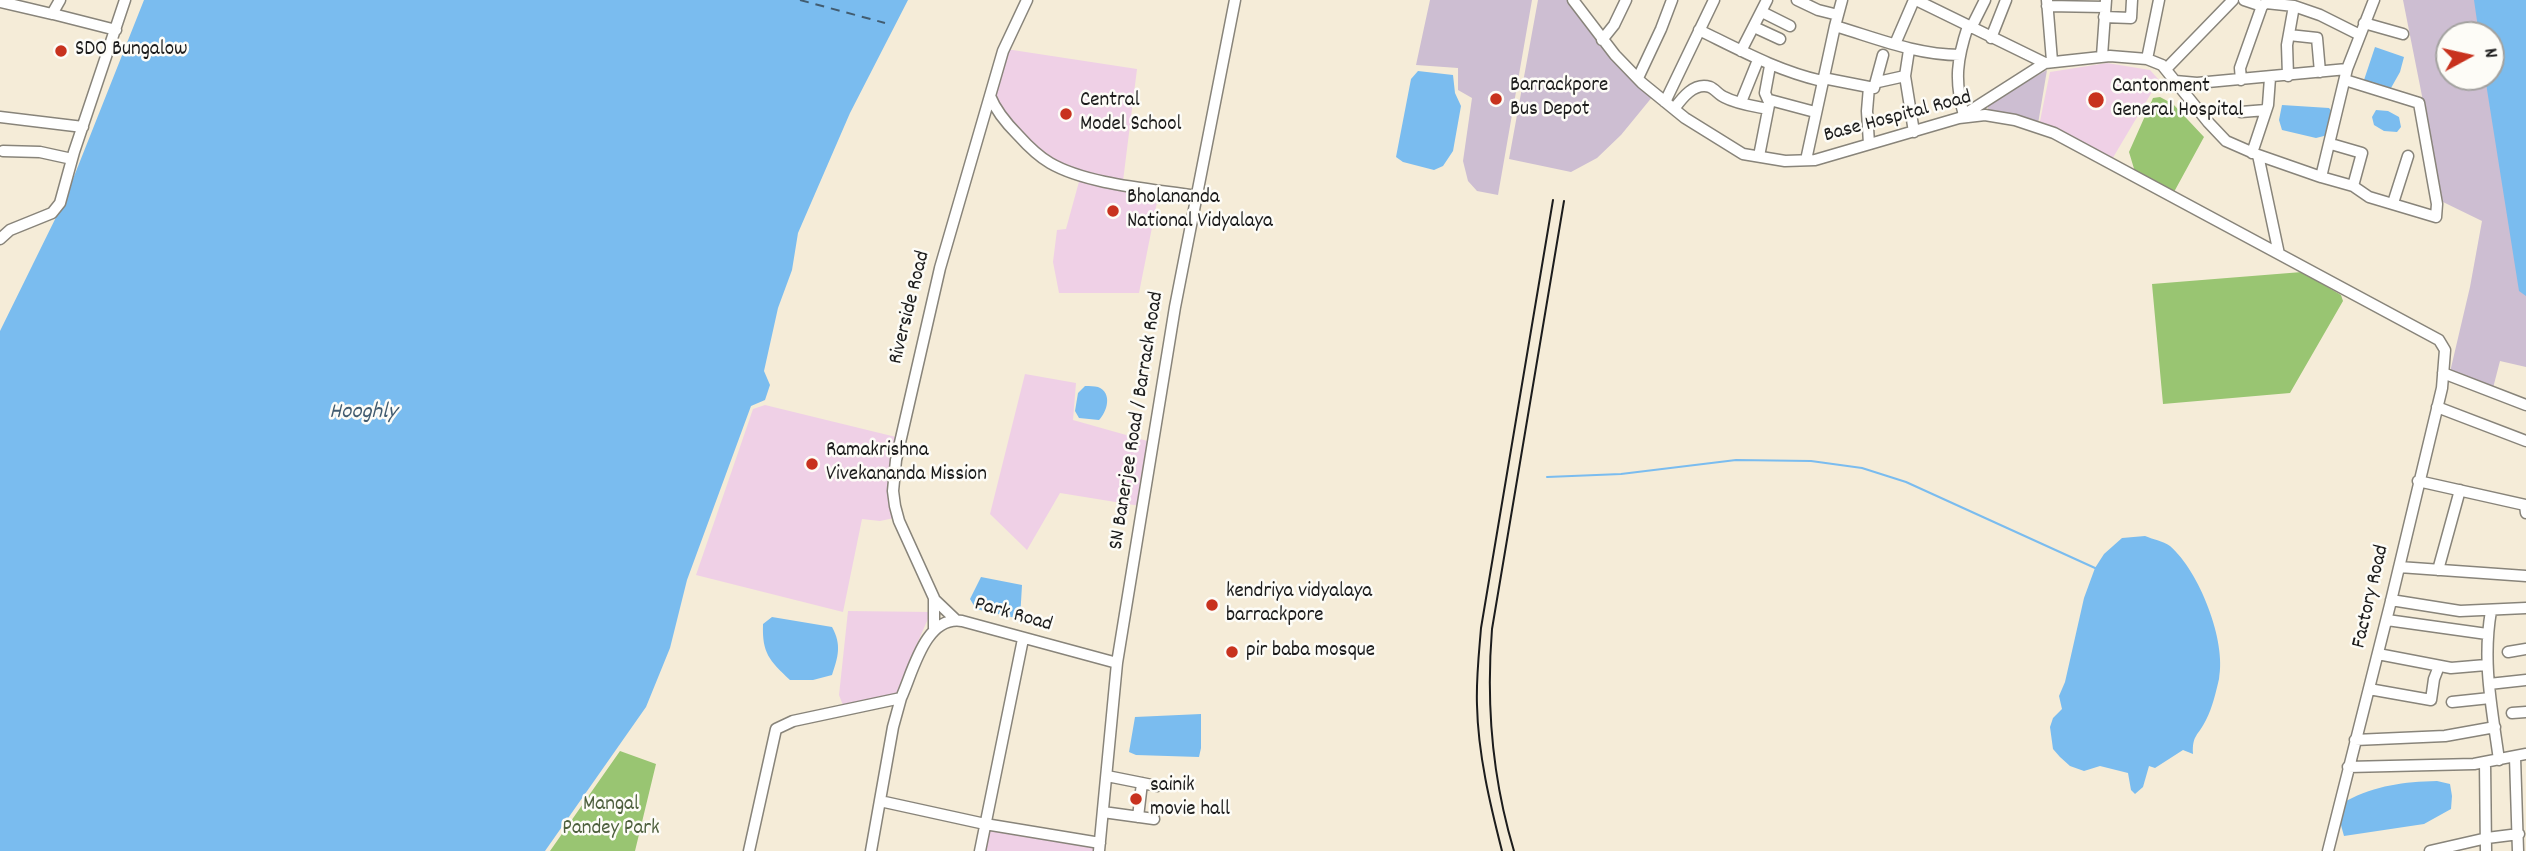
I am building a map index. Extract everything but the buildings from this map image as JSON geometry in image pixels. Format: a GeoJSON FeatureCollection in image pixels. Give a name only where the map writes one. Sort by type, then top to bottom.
{"type":"FeatureCollection","features":[{"type":"Feature","properties":{"kind":"street"},"geometry":{"type":"LineString","coordinates":[[53,14],[60,0]]}},
{"type":"Feature","properties":{"kind":"street"},"geometry":{"type":"LineString","coordinates":[[0,239],[9,230],[47,216],[56,209],[125,0]]}},
{"type":"Feature","properties":{"kind":"street","name":"Riverside Road"},"geometry":{"type":"LineString","coordinates":[[934,628],[934,598],[899,521],[893,491],[894,474],[940,268],[1005,43],[1027,0]]}},
{"type":"Feature","properties":{"kind":"street","name":"SN Banerjee Road / Barrack Road"},"geometry":{"type":"LineString","coordinates":[[1100,847],[1117,663],[1175,307],[1235,0]]}},
{"type":"Feature","properties":{"kind":"street","name":"Base Hospital Road"},"geometry":{"type":"LineString","coordinates":[[1573,0],[1602,40],[1637,78],[1674,109],[1725,145],[1743,154],[1785,160],[1815,160],[1962,116],[1985,115],[2015,120],[2054,133],[2439,340],[2445,350]]}},
{"type":"Feature","properties":{"kind":"street"},"geometry":{"type":"LineString","coordinates":[[1602,40],[1614,25],[1626,0]]}},
{"type":"Feature","properties":{"kind":"street"},"geometry":{"type":"LineString","coordinates":[[1637,78],[1672,0]]}},
{"type":"Feature","properties":{"kind":"street"},"geometry":{"type":"LineString","coordinates":[[1665,102],[1714,0]]}},
{"type":"Feature","properties":{"kind":"street"},"geometry":{"type":"LineString","coordinates":[[1754,0],[1765,5],[1790,26]]}},
{"type":"Feature","properties":{"kind":"street"},"geometry":{"type":"LineString","coordinates":[[1797,0],[1818,10],[1838,15]]}},
{"type":"Feature","properties":{"kind":"street"},"geometry":{"type":"LineString","coordinates":[[1806,160],[1842,0]]}},
{"type":"Feature","properties":{"kind":"street"},"geometry":{"type":"LineString","coordinates":[[1895,44],[1915,0],[1992,38],[2049,62]]}},
{"type":"Feature","properties":{"kind":"street"},"geometry":{"type":"LineString","coordinates":[[1985,0],[1969,27],[1960,55],[1956,79],[1962,116],[2049,62],[2102,56],[2147,59],[2162,65],[2208,122],[2227,141],[2255,154],[2353,186],[2369,197],[2435,217],[2437,204],[2419,103],[2346,74],[2320,72],[2197,83],[2175,81]]}},
{"type":"Feature","properties":{"kind":"street"},"geometry":{"type":"LineString","coordinates":[[1992,38],[2007,0]]}},
{"type":"Feature","properties":{"kind":"street"},"geometry":{"type":"LineString","coordinates":[[2049,62],[2047,3],[2105,8],[2131,18],[2132,0]]}},
{"type":"Feature","properties":{"kind":"street"},"geometry":{"type":"LineString","coordinates":[[2147,59],[2159,0]]}},
{"type":"Feature","properties":{"kind":"street"},"geometry":{"type":"LineString","coordinates":[[2165,69],[2233,0]]}},
{"type":"Feature","properties":{"kind":"street"},"geometry":{"type":"LineString","coordinates":[[2244,0],[2262,6]]}},
{"type":"Feature","properties":{"kind":"street"},"geometry":{"type":"LineString","coordinates":[[2322,177],[2346,74],[2374,0]]}},
{"type":"Feature","properties":{"kind":"street"},"geometry":{"type":"LineString","coordinates":[[1,2],[116,30]]}},
{"type":"Feature","properties":{"kind":"street"},"geometry":{"type":"LineString","coordinates":[[2241,80],[2240,68],[2262,6],[2266,3],[2294,6],[2320,15],[2360,35]]}},
{"type":"Feature","properties":{"kind":"street"},"geometry":{"type":"LineString","coordinates":[[1741,51],[1765,5]]}},
{"type":"Feature","properties":{"kind":"street"},"geometry":{"type":"LineString","coordinates":[[2288,76],[2289,35],[2294,6]]}},
{"type":"Feature","properties":{"kind":"street"},"geometry":{"type":"LineString","coordinates":[[2102,56],[2105,8]]}},
{"type":"Feature","properties":{"kind":"street"},"geometry":{"type":"LineString","coordinates":[[2364,23],[2403,34]]}},
{"type":"Feature","properties":{"kind":"street"},"geometry":{"type":"LineString","coordinates":[[1835,26],[1909,50],[1935,55],[1960,55]]}},
{"type":"Feature","properties":{"kind":"street"},"geometry":{"type":"LineString","coordinates":[[1754,27],[1780,39]]}},
{"type":"Feature","properties":{"kind":"street"},"geometry":{"type":"LineString","coordinates":[[1699,30],[1770,66],[1792,74],[1823,80],[1873,84],[1905,76]]}},
{"type":"Feature","properties":{"kind":"street"},"geometry":{"type":"LineString","coordinates":[[2289,35],[2317,38],[2320,72]]}},
{"type":"Feature","properties":{"kind":"street"},"geometry":{"type":"LineString","coordinates":[[1909,50],[1905,76],[1914,132]]}},
{"type":"Feature","properties":{"kind":"street"},"geometry":{"type":"LineString","coordinates":[[1869,144],[1867,111],[1883,55]]}},
{"type":"Feature","properties":{"kind":"street"},"geometry":{"type":"LineString","coordinates":[[1741,102],[1758,60]]}},
{"type":"Feature","properties":{"kind":"street"},"geometry":{"type":"LineString","coordinates":[[1768,106],[1765,93],[1770,66]]}},
{"type":"Feature","properties":{"kind":"street"},"geometry":{"type":"LineString","coordinates":[[2270,78],[2266,110],[2255,154],[2279,254]]}},
{"type":"Feature","properties":{"kind":"street"},"geometry":{"type":"LineString","coordinates":[[1674,109],[1685,94],[1694,88],[1703,87],[1711,87],[1723,97],[1768,106]]}},
{"type":"Feature","properties":{"kind":"street"},"geometry":{"type":"LineString","coordinates":[[990,95],[1007,123],[1030,148],[1055,166],[1112,183],[1197,196]]}},
{"type":"Feature","properties":{"kind":"street"},"geometry":{"type":"LineString","coordinates":[[1759,156],[1770,100],[1815,112]]}},
{"type":"Feature","properties":{"kind":"street"},"geometry":{"type":"LineString","coordinates":[[2241,112],[2266,110]]}},
{"type":"Feature","properties":{"kind":"street"},"geometry":{"type":"LineString","coordinates":[[0,117],[83,127]]}},
{"type":"Feature","properties":{"kind":"street"},"geometry":{"type":"LineString","coordinates":[[2331,144],[2362,153],[2353,186]]}},
{"type":"Feature","properties":{"kind":"street"},"geometry":{"type":"LineString","coordinates":[[4,151],[40,152],[72,159]]}},
{"type":"Feature","properties":{"kind":"street"},"geometry":{"type":"LineString","coordinates":[[2393,203],[2409,156]]}},
{"type":"Feature","properties":{"kind":"street","name":"Factory Road"},"geometry":{"type":"LineString","coordinates":[[2328,851],[2392,600],[2437,407],[2445,350]]}},
{"type":"Feature","properties":{"kind":"street"},"geometry":{"type":"LineString","coordinates":[[2443,373],[2526,405]]}},
{"type":"Feature","properties":{"kind":"street"},"geometry":{"type":"LineString","coordinates":[[2437,407],[2526,441]]}},
{"type":"Feature","properties":{"kind":"street"},"geometry":{"type":"LineString","coordinates":[[2418,481],[2525,505],[2526,513]]}},
{"type":"Feature","properties":{"kind":"street"},"geometry":{"type":"LineString","coordinates":[[2438,570],[2460,490]]}},
{"type":"Feature","properties":{"kind":"street"},"geometry":{"type":"LineString","coordinates":[[2399,567],[2526,576]]}},
{"type":"Feature","properties":{"kind":"street"},"geometry":{"type":"LineString","coordinates":[[934,598],[956,620]]}},
{"type":"Feature","properties":{"kind":"street"},"geometry":{"type":"LineString","coordinates":[[2392,600],[2460,611],[2526,608]]}},
{"type":"Feature","properties":{"kind":"street"},"geometry":{"type":"LineString","coordinates":[[2491,611],[2486,665],[2499,760]]}},
{"type":"Feature","properties":{"kind":"street","name":"Park Road"},"geometry":{"type":"LineString","coordinates":[[934,628],[956,620],[1117,663]]}},
{"type":"Feature","properties":{"kind":"street"},"geometry":{"type":"LineString","coordinates":[[2387,620],[2487,634]]}},
{"type":"Feature","properties":{"kind":"street"},"geometry":{"type":"LineString","coordinates":[[870,851],[895,716],[915,664],[934,628]]}},
{"type":"Feature","properties":{"kind":"street"},"geometry":{"type":"LineString","coordinates":[[980,851],[1023,639]]}},
{"type":"Feature","properties":{"kind":"street"},"geometry":{"type":"LineString","coordinates":[[2508,652],[2526,649]]}},
{"type":"Feature","properties":{"kind":"street"},"geometry":{"type":"LineString","coordinates":[[2378,654],[2451,668],[2486,665]]}},
{"type":"Feature","properties":{"kind":"street"},"geometry":{"type":"LineString","coordinates":[[2369,689],[2431,700],[2439,666]]}},
{"type":"Feature","properties":{"kind":"street"},"geometry":{"type":"LineString","coordinates":[[2489,684],[2526,680]]}},
{"type":"Feature","properties":{"kind":"street"},"geometry":{"type":"LineString","coordinates":[[749,851],[776,729],[793,721],[901,698]]}},
{"type":"Feature","properties":{"kind":"street"},"geometry":{"type":"LineString","coordinates":[[2452,702],[2490,698]]}},
{"type":"Feature","properties":{"kind":"street"},"geometry":{"type":"LineString","coordinates":[[880,703],[891,708],[895,716]]}},
{"type":"Feature","properties":{"kind":"street"},"geometry":{"type":"LineString","coordinates":[[2512,713],[2526,712]]}},
{"type":"Feature","properties":{"kind":"street"},"geometry":{"type":"LineString","coordinates":[[2355,740],[2445,736],[2495,727]]}},
{"type":"Feature","properties":{"kind":"street"},"geometry":{"type":"LineString","coordinates":[[2348,767],[2485,762],[2521,755],[2518,851]]}},
{"type":"Feature","properties":{"kind":"street"},"geometry":{"type":"LineString","coordinates":[[2485,762],[2486,851]]}},
{"type":"Feature","properties":{"kind":"street"},"geometry":{"type":"LineString","coordinates":[[1107,776],[1157,786]]}},
{"type":"Feature","properties":{"kind":"street"},"geometry":{"type":"LineString","coordinates":[[1138,817],[1142,783]]}},
{"type":"Feature","properties":{"kind":"street"},"geometry":{"type":"LineString","coordinates":[[880,801],[1100,847]]}},
{"type":"Feature","properties":{"kind":"street"},"geometry":{"type":"LineString","coordinates":[[1103,812],[1154,819]]}},
{"type":"Feature","properties":{"kind":"street"},"geometry":{"type":"LineString","coordinates":[[2430,851],[2519,834]]}},
{"type":"Feature","properties":{"kind":"shaded area"},"geometry":{"type":"Polygon","coordinates":[[[1430,0],[1532,0],[1498,195],[1477,191],[1468,181],[1463,161],[1472,98],[1458,90],[1458,68],[1416,65],[1430,0]]]}},
{"type":"Feature","properties":{"kind":"shaded area"},"geometry":{"type":"Polygon","coordinates":[[[1538,0],[1571,0],[1653,96],[1621,135],[1597,158],[1571,172],[1509,159],[1538,0]]]}},
{"type":"Feature","properties":{"kind":"shaded area"},"geometry":{"type":"Polygon","coordinates":[[[2403,0],[2526,0],[2526,367],[2500,361],[2493,388],[2450,372],[2482,221],[2443,202],[2403,0]]]}},
{"type":"Feature","properties":{"kind":"shaded area","name":"Central Model School"},"geometry":{"type":"Polygon","coordinates":[[[1006,49],[1137,69],[1123,181],[1070,168],[1048,156],[991,104],[1006,49]]]}},
{"type":"Feature","properties":{"kind":"shaded area","name":"Cantonment General Hospital"},"geometry":{"type":"Polygon","coordinates":[[[2107,63],[2150,70],[2159,80],[2111,161],[2039,126],[2050,72],[2107,63]]]}},
{"type":"Feature","properties":{"kind":"shaded area"},"geometry":{"type":"Polygon","coordinates":[[[2047,70],[2038,124],[1989,112],[1987,104],[2047,70]]]}},
{"type":"Feature","properties":{"kind":"shaded area"},"geometry":{"type":"Polygon","coordinates":[[[1080,178],[1159,192],[1139,293],[1059,293],[1053,262],[1057,230],[1066,229],[1080,178]]]}},
{"type":"Feature","properties":{"kind":"shaded area"},"geometry":{"type":"Polygon","coordinates":[[[1025,374],[1076,383],[1073,420],[1151,442],[1140,506],[1060,493],[1027,550],[990,514],[1025,374]]]}},
{"type":"Feature","properties":{"kind":"shaded area"},"geometry":{"type":"Polygon","coordinates":[[[765,405],[896,437],[887,492],[894,518],[880,521],[862,519],[843,612],[696,575],[753,409],[765,405]]]}},
{"type":"Feature","properties":{"kind":"shaded area"},"geometry":{"type":"Polygon","coordinates":[[[848,611],[931,612],[897,698],[844,708],[839,695],[848,611]]]}},
{"type":"Feature","properties":{"kind":"shaded area"},"geometry":{"type":"Polygon","coordinates":[[[988,827],[1097,845],[1096,851],[984,851],[988,827]]]}},
{"type":"Feature","properties":{"kind":"green space"},"geometry":{"type":"Polygon","coordinates":[[[2160,97],[2173,104],[2204,137],[2174,192],[2135,172],[2129,152],[2153,98],[2160,97]]]}},
{"type":"Feature","properties":{"kind":"green space"},"geometry":{"type":"Polygon","coordinates":[[[2302,272],[2341,295],[2343,301],[2290,393],[2163,404],[2152,284],[2302,272]]]}},
{"type":"Feature","properties":{"kind":"green space","name":"Mangal Pandey Park"},"geometry":{"type":"Polygon","coordinates":[[[620,751],[656,764],[635,851],[550,851],[620,751]]]}},
{"type":"Feature","properties":{"kind":"water","name":"Hooghly"},"geometry":{"type":"Polygon","coordinates":[[[144,0],[908,0],[850,113],[798,233],[792,270],[778,308],[764,371],[770,385],[765,400],[751,406],[687,580],[670,648],[646,707],[545,851],[0,851],[0,331],[65,199],[144,0]]]}},
{"type":"Feature","properties":{"kind":"water"},"geometry":{"type":"Polygon","coordinates":[[[2474,0],[2526,0],[2526,296],[2519,291],[2487,91],[2505,91],[2505,21],[2477,21],[2474,0]]]}},
{"type":"Feature","properties":{"kind":"water"},"geometry":{"type":"Polygon","coordinates":[[[2375,47],[2404,57],[2400,72],[2391,88],[2364,80],[2375,47]]]}},
{"type":"Feature","properties":{"kind":"water"},"geometry":{"type":"Polygon","coordinates":[[[1418,71],[1453,75],[1455,93],[1461,106],[1453,151],[1443,166],[1434,170],[1403,162],[1396,157],[1411,79],[1418,71]]]}},
{"type":"Feature","properties":{"kind":"water"},"geometry":{"type":"Polygon","coordinates":[[[2282,105],[2329,108],[2333,113],[2328,135],[2316,138],[2282,130],[2279,120],[2282,105]]]}},
{"type":"Feature","properties":{"kind":"water"},"geometry":{"type":"Polygon","coordinates":[[[2376,110],[2388,111],[2399,117],[2401,127],[2397,132],[2384,131],[2374,125],[2372,117],[2376,110]]]}},
{"type":"Feature","properties":{"kind":"water"},"geometry":{"type":"Polygon","coordinates":[[[1085,386],[1098,387],[1106,394],[1106,408],[1099,420],[1079,418],[1075,411],[1078,393],[1085,386]]]}},
{"type":"Feature","properties":{"kind":"water"},"geometry":{"type":"Polygon","coordinates":[[[2145,536],[2170,546],[2191,572],[2215,627],[2220,663],[2214,700],[2195,739],[2193,754],[2183,750],[2155,768],[2149,766],[2143,787],[2135,794],[2131,790],[2128,773],[2100,766],[2084,771],[2070,766],[2053,749],[2050,727],[2053,718],[2062,709],[2059,696],[2065,682],[2084,598],[2095,568],[2104,554],[2122,538],[2145,536]]]}},
{"type":"Feature","properties":{"kind":"water"},"geometry":{"type":"Polygon","coordinates":[[[981,577],[1022,585],[1020,619],[976,609],[970,599],[981,577]]]}},
{"type":"Feature","properties":{"kind":"water"},"geometry":{"type":"Polygon","coordinates":[[[772,617],[832,627],[838,651],[832,675],[813,680],[790,680],[772,661],[764,642],[763,624],[772,617]]]}},
{"type":"Feature","properties":{"kind":"water"},"geometry":{"type":"Polygon","coordinates":[[[1201,714],[1199,757],[1136,755],[1129,752],[1135,717],[1201,714]]]}},
{"type":"Feature","properties":{"kind":"water"},"geometry":{"type":"Polygon","coordinates":[[[2437,781],[2450,784],[2451,809],[2424,824],[2344,836],[2339,818],[2346,801],[2390,785],[2437,781]]]}},
{"type":"Feature","properties":{"kind":"waterway"},"geometry":{"type":"LineString","coordinates":[[1547,477],[1621,474],[1736,460],[1811,461],[1862,468],[1906,482],[2095,568]]}},
{"type":"Feature","properties":{"kind":"ferry route"},"geometry":{"type":"LineString","coordinates":[[800,0],[885,23]]}},
{"type":"Feature","properties":{"kind":"railway"},"geometry":{"type":"LineString","coordinates":[[1502,851],[1482,760],[1478,723],[1481,628],[1553,200]]}},
{"type":"Feature","properties":{"kind":"railway"},"geometry":{"type":"LineString","coordinates":[[1514,851],[1500,796],[1492,741],[1492,629],[1564,201]]}},
{"type":"Feature","properties":{"kind":"place","name":"SDO Bungalow"},"geometry":{"type":"Point","coordinates":[61,51]}},
{"type":"Feature","properties":{"kind":"place","name":"Barrackpore Bus Depot"},"geometry":{"type":"Point","coordinates":[1496,99]}},
{"type":"Feature","properties":{"kind":"place","name":"Cantonment General Hospital"},"geometry":{"type":"Point","coordinates":[2096,100]}},
{"type":"Feature","properties":{"kind":"place","name":"Central Model School"},"geometry":{"type":"Point","coordinates":[1066,114]}},
{"type":"Feature","properties":{"kind":"place","name":"Bholananda National Vidyalaya"},"geometry":{"type":"Point","coordinates":[1113,211]}},
{"type":"Feature","properties":{"kind":"place","name":"Ramakrishna Vivekananda Mission"},"geometry":{"type":"Point","coordinates":[812,464]}},
{"type":"Feature","properties":{"kind":"place","name":"kendriya vidyalaya barrackpore"},"geometry":{"type":"Point","coordinates":[1212,605]}},
{"type":"Feature","properties":{"kind":"place","name":"pir baba mosque"},"geometry":{"type":"Point","coordinates":[1232,652]}},
{"type":"Feature","properties":{"kind":"place","name":"sainik movie hall"},"geometry":{"type":"Point","coordinates":[1136,799]}}]}
